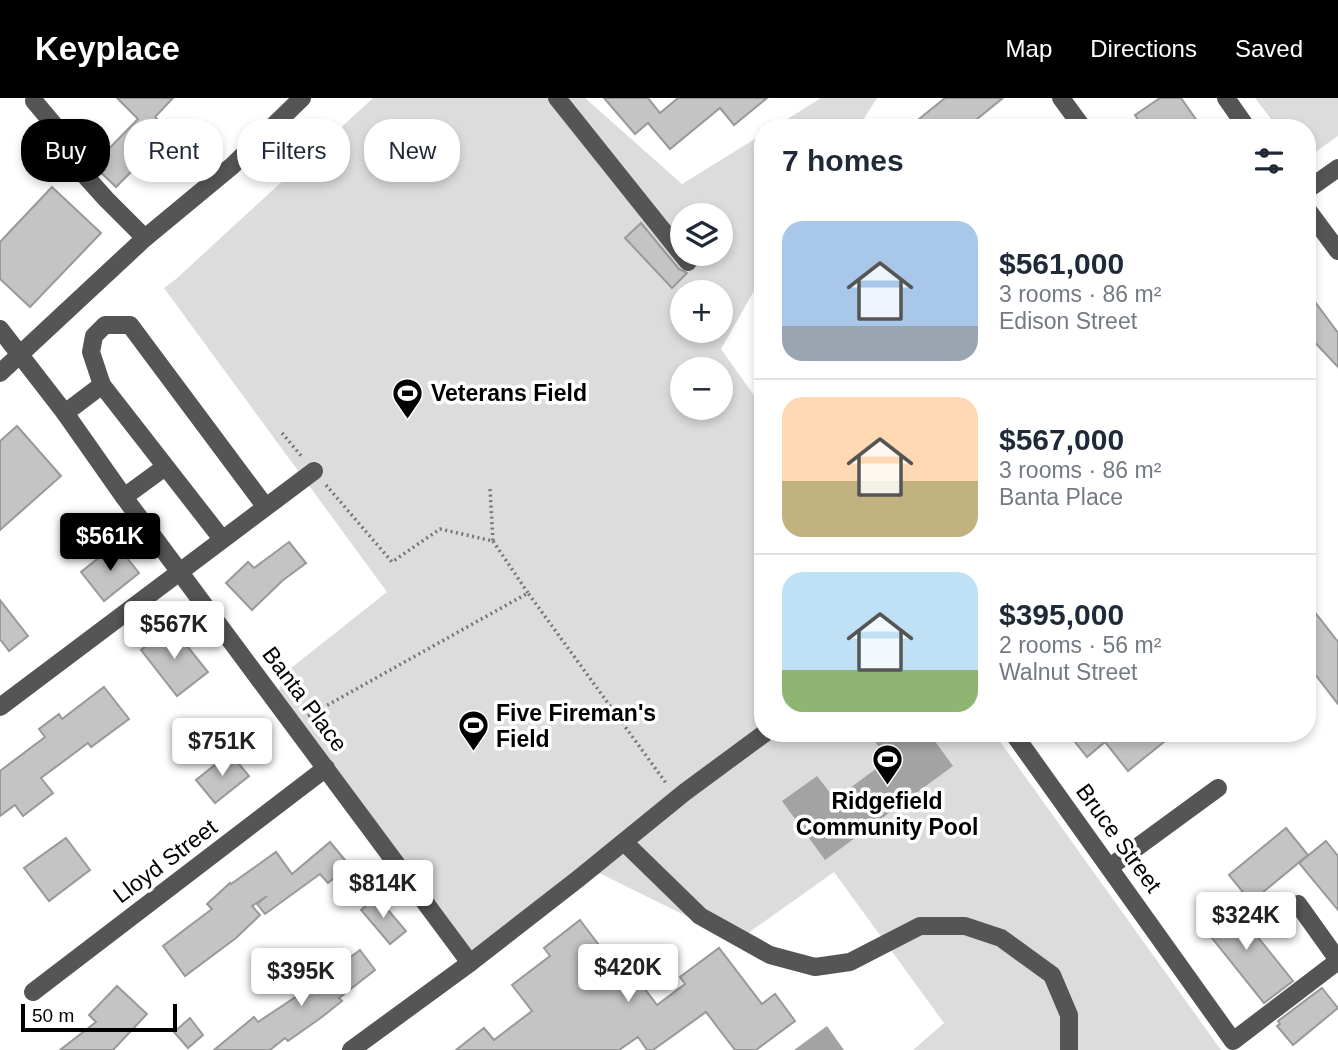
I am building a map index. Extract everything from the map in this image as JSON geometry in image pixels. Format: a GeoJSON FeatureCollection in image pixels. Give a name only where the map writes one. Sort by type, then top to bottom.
{"type":"FeatureCollection","features":[{"type":"Feature","properties":{"kind":"street"},"geometry":{"type":"LineString","coordinates":[[0,373],[145,238],[232,166],[302,98]]}},
{"type":"Feature","properties":{"kind":"street"},"geometry":{"type":"LineString","coordinates":[[557,98],[670,239]]}},
{"type":"Feature","properties":{"kind":"street"},"geometry":{"type":"LineString","coordinates":[[1060,98],[1076,119]]}},
{"type":"Feature","properties":{"kind":"street"},"geometry":{"type":"LineString","coordinates":[[1226,98],[1241,119]]}},
{"type":"Feature","properties":{"kind":"street"},"geometry":{"type":"LineString","coordinates":[[34,101],[66,139],[79,169],[145,238]]}},
{"type":"Feature","properties":{"kind":"street"},"geometry":{"type":"LineString","coordinates":[[1316,184],[1338,168]]}},
{"type":"Feature","properties":{"kind":"street"},"geometry":{"type":"LineString","coordinates":[[1316,221],[1338,251]]}},
{"type":"Feature","properties":{"kind":"street"},"geometry":{"type":"LineString","coordinates":[[222,539],[102,386],[91,352],[94,336],[105,326],[130,326],[265,506]]}},
{"type":"Feature","properties":{"kind":"street","name":"Banta Place"},"geometry":{"type":"LineString","coordinates":[[0,329],[65,413],[124,497],[470,963]]}},
{"type":"Feature","properties":{"kind":"street"},"geometry":{"type":"LineString","coordinates":[[65,413],[102,386]]}},
{"type":"Feature","properties":{"kind":"street"},"geometry":{"type":"LineString","coordinates":[[124,497],[164,467]]}},
{"type":"Feature","properties":{"kind":"street"},"geometry":{"type":"LineString","coordinates":[[0,707],[314,471]]}},
{"type":"Feature","properties":{"kind":"street"},"geometry":{"type":"LineString","coordinates":[[351,1050],[470,963],[754,741]]}},
{"type":"Feature","properties":{"kind":"street","name":"Bruce Street"},"geometry":{"type":"LineString","coordinates":[[1020,742],[1233,1041],[1338,960]]}},
{"type":"Feature","properties":{"kind":"street","name":"Lloyd Street"},"geometry":{"type":"LineString","coordinates":[[33,992],[326,768]]}},
{"type":"Feature","properties":{"kind":"street"},"geometry":{"type":"LineString","coordinates":[[1110,867],[1218,788]]}},
{"type":"Feature","properties":{"kind":"street"},"geometry":{"type":"LineString","coordinates":[[624,842],[700,916],[770,955],[815,967],[850,962],[920,926],[965,926],[1001,938],[1052,975],[1069,1014],[1069,1050]]}},
{"type":"Feature","properties":{"kind":"street"},"geometry":{"type":"LineString","coordinates":[[1298,904],[1338,960]]}},
{"type":"Feature","properties":{"kind":"path"},"geometry":{"type":"LineString","coordinates":[[282,433],[392,562],[440,530],[493,541]]}},
{"type":"Feature","properties":{"kind":"path"},"geometry":{"type":"LineString","coordinates":[[490,489],[493,541],[677,799]]}},
{"type":"Feature","properties":{"kind":"path"},"geometry":{"type":"LineString","coordinates":[[293,724],[528,593]]}},
{"type":"Feature","properties":{"kind":"shaded area"},"geometry":{"type":"Polygon","coordinates":[[[373,98],[585,98],[682,184],[754,140],[754,291],[733,328],[733,280],[670,280],[670,343],[724,343],[721,349],[727,357],[670,357],[670,420],[733,420],[733,366],[754,395],[754,742],[1000,742],[1221,1050],[913,1050],[944,1023],[834,872],[737,941],[593,870],[470,963],[273,705],[286,672],[387,592],[164,288],[282,182],[350,182],[350,119],[373,98]]]}},
{"type":"Feature","properties":{"kind":"shaded area"},"geometry":{"type":"Polygon","coordinates":[[[821,98],[877,98],[864,119],[787,119],[821,98]]]}},
{"type":"Feature","properties":{"kind":"shaded area"},"geometry":{"type":"Polygon","coordinates":[[[1255,98],[1338,98],[1338,136],[1316,152],[1316,119],[1271,119],[1255,98]]]}},
{"type":"Feature","properties":{"kind":"shaded area","name":"Ridgefield Community Pool"},"geometry":{"type":"Polygon","coordinates":[[[875,742],[936,742],[953,766],[825,860],[782,801],[817,776],[835,799],[888,760],[875,742]]]}},
{"type":"Feature","properties":{"kind":"shaded area"},"geometry":{"type":"Polygon","coordinates":[[[827,1026],[844,1050],[794,1050],[827,1026]]]}},
{"type":"Feature","properties":{"kind":"building"},"geometry":{"type":"Polygon","coordinates":[[[117,98],[173,98],[155,117],[157,119],[138,119],[117,98]]]}},
{"type":"Feature","properties":{"kind":"building"},"geometry":{"type":"Polygon","coordinates":[[[604,98],[648,98],[660,113],[678,98],[767,98],[734,125],[720,108],[670,149],[648,123],[635,134],[604,98]]]}},
{"type":"Feature","properties":{"kind":"building"},"geometry":{"type":"Polygon","coordinates":[[[945,98],[1003,98],[977,119],[919,119],[945,98]]]}},
{"type":"Feature","properties":{"kind":"building"},"geometry":{"type":"Polygon","coordinates":[[[1160,98],[1181,98],[1196,119],[1137,119],[1135,115],[1160,98]]]}},
{"type":"Feature","properties":{"kind":"building"},"geometry":{"type":"Polygon","coordinates":[[[124,133],[124,179],[116,187],[110,181],[110,148],[124,133]]]}},
{"type":"Feature","properties":{"kind":"building"},"geometry":{"type":"Polygon","coordinates":[[[52,187],[101,233],[30,307],[0,279],[0,242],[52,187]]]}},
{"type":"Feature","properties":{"kind":"building"},"geometry":{"type":"Polygon","coordinates":[[[641,223],[670,258],[670,266],[677,266],[687,273],[680,280],[670,280],[670,286],[625,238],[641,223]]]}},
{"type":"Feature","properties":{"kind":"building"},"geometry":{"type":"Polygon","coordinates":[[[1316,303],[1338,333],[1338,367],[1316,344],[1316,303]]]}},
{"type":"Feature","properties":{"kind":"building"},"geometry":{"type":"Polygon","coordinates":[[[17,426],[61,476],[0,530],[0,441],[17,426]]]}},
{"type":"Feature","properties":{"kind":"building"},"geometry":{"type":"Polygon","coordinates":[[[289,542],[306,563],[282,581],[252,610],[226,583],[248,562],[254,568],[289,542]]]}},
{"type":"Feature","properties":{"kind":"building"},"geometry":{"type":"Polygon","coordinates":[[[116,544],[139,573],[104,601],[81,572],[116,544]]]}},
{"type":"Feature","properties":{"kind":"building"},"geometry":{"type":"Polygon","coordinates":[[[0,600],[28,636],[9,651],[0,639],[0,600]]]}},
{"type":"Feature","properties":{"kind":"building"},"geometry":{"type":"Polygon","coordinates":[[[1316,614],[1338,642],[1338,704],[1316,676],[1316,614]]]}},
{"type":"Feature","properties":{"kind":"building"},"geometry":{"type":"Polygon","coordinates":[[[171,626],[208,672],[177,696],[141,650],[171,626]]]}},
{"type":"Feature","properties":{"kind":"building"},"geometry":{"type":"Polygon","coordinates":[[[104,687],[129,719],[91,747],[88,743],[41,778],[53,793],[23,816],[15,805],[0,816],[0,771],[45,737],[39,729],[59,714],[62,719],[104,687]]]}},
{"type":"Feature","properties":{"kind":"building"},"geometry":{"type":"Polygon","coordinates":[[[1075,742],[1105,742],[1087,757],[1075,742]]]}},
{"type":"Feature","properties":{"kind":"building"},"geometry":{"type":"Polygon","coordinates":[[[1105,742],[1164,742],[1128,771],[1105,742]]]}},
{"type":"Feature","properties":{"kind":"building"},"geometry":{"type":"Polygon","coordinates":[[[230,753],[249,776],[215,803],[196,780],[230,753]]]}},
{"type":"Feature","properties":{"kind":"building"},"geometry":{"type":"Polygon","coordinates":[[[1286,828],[1308,855],[1251,902],[1229,875],[1286,828]]]}},
{"type":"Feature","properties":{"kind":"building"},"geometry":{"type":"Polygon","coordinates":[[[66,838],[90,870],[49,901],[24,868],[66,838]]]}},
{"type":"Feature","properties":{"kind":"building"},"geometry":{"type":"Polygon","coordinates":[[[1326,841],[1338,856],[1338,910],[1299,863],[1326,841]]]}},
{"type":"Feature","properties":{"kind":"building"},"geometry":{"type":"Polygon","coordinates":[[[330,842],[349,865],[328,883],[320,874],[265,914],[257,904],[267,896],[252,906],[260,915],[236,938],[185,976],[163,946],[212,909],[207,904],[230,883],[276,852],[292,874],[330,842]]]}},
{"type":"Feature","properties":{"kind":"building"},"geometry":{"type":"Polygon","coordinates":[[[377,897],[406,931],[390,944],[361,910],[377,897]]]}},
{"type":"Feature","properties":{"kind":"building"},"geometry":{"type":"Polygon","coordinates":[[[1229,901],[1293,981],[1264,1003],[1200,923],[1229,901]]]}},
{"type":"Feature","properties":{"kind":"building"},"geometry":{"type":"Polygon","coordinates":[[[580,920],[608,957],[616,951],[657,1005],[685,984],[680,977],[719,948],[762,1004],[775,994],[795,1021],[756,1050],[735,1050],[706,1012],[653,1050],[647,1050],[638,1037],[619,1050],[456,1050],[484,1028],[494,1040],[532,1011],[512,985],[550,956],[544,948],[580,920]]]}},
{"type":"Feature","properties":{"kind":"building"},"geometry":{"type":"Polygon","coordinates":[[[360,950],[375,970],[339,998],[342,1001],[288,1041],[285,1038],[270,1050],[214,1050],[254,1017],[258,1022],[300,994],[297,990],[318,973],[323,978],[360,950]]]}},
{"type":"Feature","properties":{"kind":"building"},"geometry":{"type":"Polygon","coordinates":[[[117,986],[147,1014],[113,1050],[60,1050],[96,1022],[89,1015],[117,986]]]}},
{"type":"Feature","properties":{"kind":"building"},"geometry":{"type":"Polygon","coordinates":[[[1322,988],[1338,1008],[1293,1045],[1277,1026],[1280,1024],[1278,1021],[1322,988]]]}},
{"type":"Feature","properties":{"kind":"building"},"geometry":{"type":"Polygon","coordinates":[[[190,1018],[203,1035],[188,1048],[174,1032],[190,1018]]]}},
{"type":"Feature","properties":{"kind":"place","name":"Veterans Field"},"geometry":{"type":"Point","coordinates":[408,420]}},
{"type":"Feature","properties":{"kind":"place","name":"Five Fireman's Field"},"geometry":{"type":"Point","coordinates":[473,753]}},
{"type":"Feature","properties":{"kind":"place","name":"Ridgefield Community Pool"},"geometry":{"type":"Point","coordinates":[887,787]}}]}
